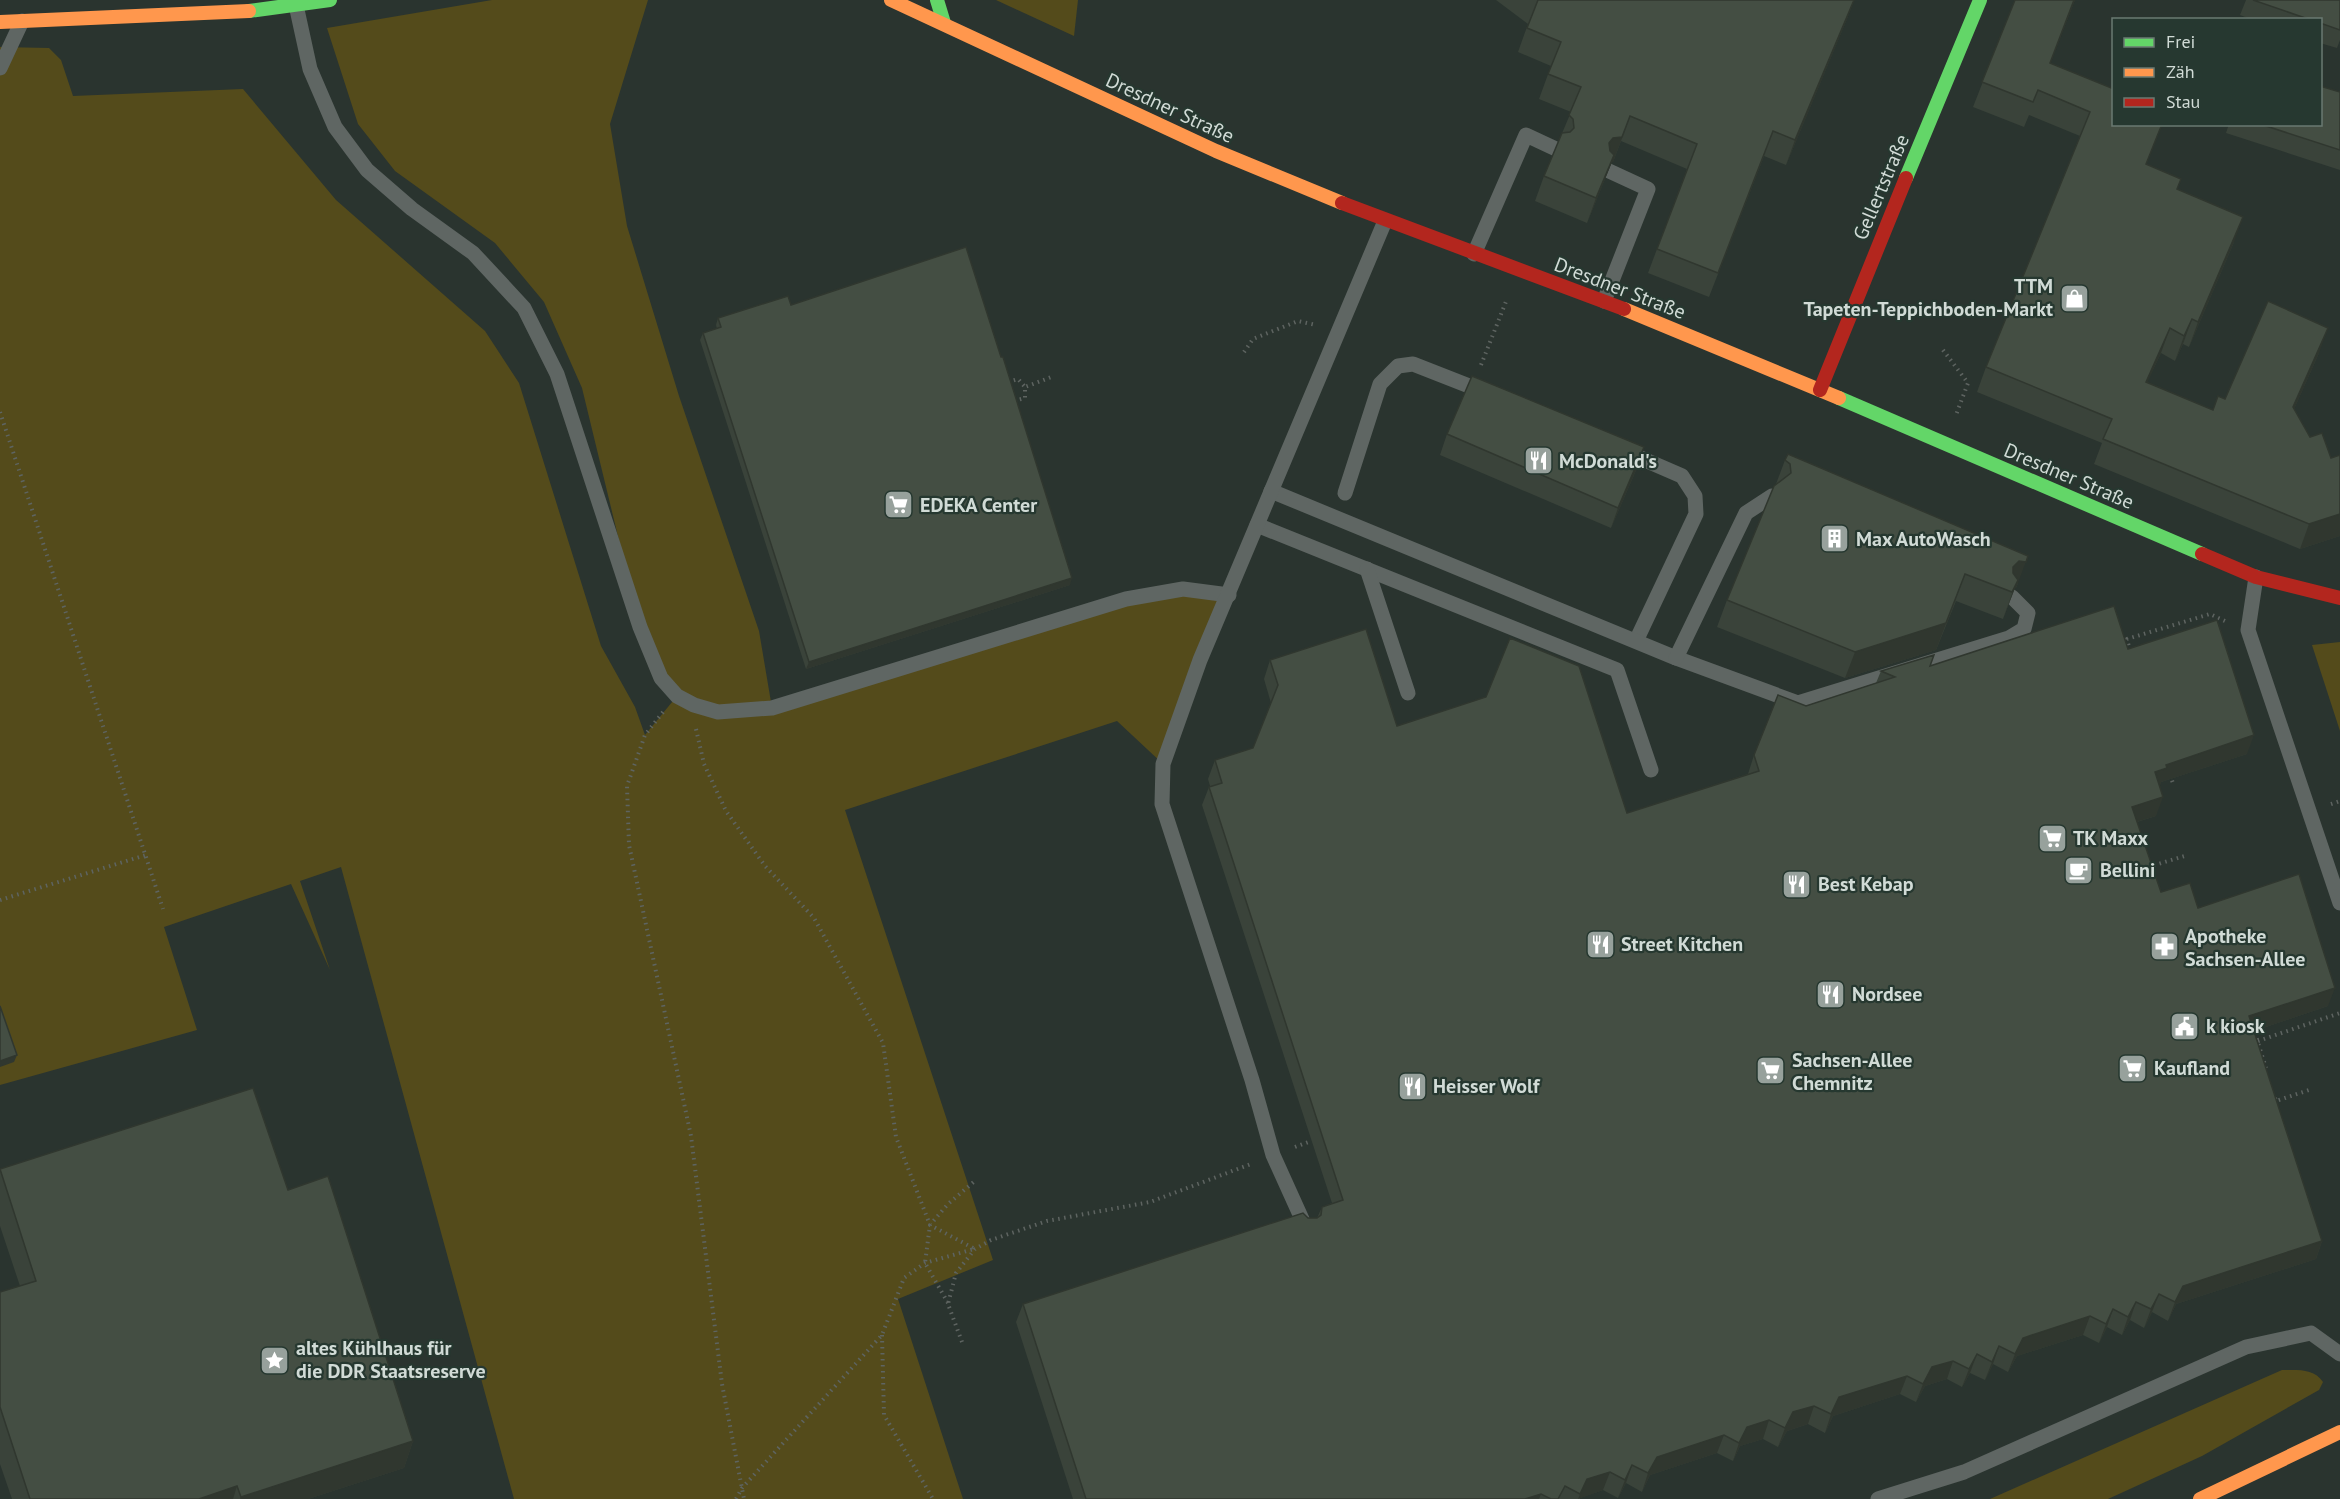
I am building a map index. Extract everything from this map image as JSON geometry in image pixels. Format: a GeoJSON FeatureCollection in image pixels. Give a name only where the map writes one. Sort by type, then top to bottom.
{"type":"FeatureCollection","features":[{"type":"Feature","properties":{"kind":"main road"},"geometry":{"type":"LineString","coordinates":[[0,22],[242,12],[330,0]]}},
{"type":"Feature","properties":{"kind":"main road","name":"Dresdner Straße"},"geometry":{"type":"LineString","coordinates":[[891,0],[1216,151],[1385,221],[1604,301],[1820,390],[2256,578],[2338,593]]}},
{"type":"Feature","properties":{"kind":"main road"},"geometry":{"type":"LineString","coordinates":[[937,0],[944,23]]}},
{"type":"Feature","properties":{"kind":"main road","name":"Gellertstraße"},"geometry":{"type":"LineString","coordinates":[[1820,390],[1980,0]]}},
{"type":"Feature","properties":{"kind":"main road"},"geometry":{"type":"LineString","coordinates":[[2200,1499],[2340,1432]]}},
{"type":"Feature","properties":{"kind":"lane"},"geometry":{"type":"LineString","coordinates":[[296,4],[310,69],[335,127],[360,162],[412,209],[473,253],[524,308],[557,374],[640,627],[662,678],[677,696],[694,705],[718,712],[772,708],[1126,598],[1183,589],[1229,595]]}},
{"type":"Feature","properties":{"kind":"lane"},"geometry":{"type":"LineString","coordinates":[[0,69],[22,21]]}},
{"type":"Feature","properties":{"kind":"lane"},"geometry":{"type":"LineString","coordinates":[[1474,255],[1526,135],[1556,149]]}},
{"type":"Feature","properties":{"kind":"lane"},"geometry":{"type":"LineString","coordinates":[[1604,301],[1648,189],[1609,171]]}},
{"type":"Feature","properties":{"kind":"lane"},"geometry":{"type":"LineString","coordinates":[[1306,1228],[1273,1155],[1252,1080],[1162,804],[1163,764],[1200,660],[1385,221]]}},
{"type":"Feature","properties":{"kind":"lane"},"geometry":{"type":"LineString","coordinates":[[1345,493],[1380,384],[1398,366],[1413,364],[1503,400]]}},
{"type":"Feature","properties":{"kind":"lane"},"geometry":{"type":"LineString","coordinates":[[1608,445],[1682,476],[1695,496],[1696,514],[1636,641]]}},
{"type":"Feature","properties":{"kind":"lane"},"geometry":{"type":"LineString","coordinates":[[1271,491],[1676,658],[1798,703],[2009,638],[2024,629],[2028,613],[2012,597]]}},
{"type":"Feature","properties":{"kind":"lane"},"geometry":{"type":"LineString","coordinates":[[1676,658],[1746,513],[1772,496]]}},
{"type":"Feature","properties":{"kind":"lane"},"geometry":{"type":"LineString","coordinates":[[1257,525],[1617,670],[1651,770]]}},
{"type":"Feature","properties":{"kind":"lane"},"geometry":{"type":"LineString","coordinates":[[1367,569],[1408,693]]}},
{"type":"Feature","properties":{"kind":"lane"},"geometry":{"type":"LineString","coordinates":[[2256,578],[2248,630],[2340,903]]}},
{"type":"Feature","properties":{"kind":"lane"},"geometry":{"type":"LineString","coordinates":[[1878,1499],[1964,1472],[2246,1347],[2311,1333],[2340,1354]]}},
{"type":"Feature","properties":{"kind":"path"},"geometry":{"type":"LineString","coordinates":[[1481,365],[1519,271]]}},
{"type":"Feature","properties":{"kind":"path"},"geometry":{"type":"LineString","coordinates":[[1244,352],[1253,339],[1298,321],[1340,330]]}},
{"type":"Feature","properties":{"kind":"path"},"geometry":{"type":"LineString","coordinates":[[1943,350],[1968,383]]}},
{"type":"Feature","properties":{"kind":"path"},"geometry":{"type":"LineString","coordinates":[[1025,387],[1054,376]]}},
{"type":"Feature","properties":{"kind":"path"},"geometry":{"type":"LineString","coordinates":[[1001,384],[1018,379],[1025,387],[1025,398],[1008,403]]}},
{"type":"Feature","properties":{"kind":"path"},"geometry":{"type":"LineString","coordinates":[[0,412],[163,909]]}},
{"type":"Feature","properties":{"kind":"path"},"geometry":{"type":"LineString","coordinates":[[2134,662],[2127,639],[2210,614],[2248,630]]}},
{"type":"Feature","properties":{"kind":"path"},"geometry":{"type":"LineString","coordinates":[[677,696],[645,735],[627,786],[629,845],[692,1136],[722,1384],[744,1499]]}},
{"type":"Feature","properties":{"kind":"path"},"geometry":{"type":"LineString","coordinates":[[694,705],[697,739],[704,764],[726,811],[765,866],[814,918],[882,1043],[896,1137],[930,1225],[924,1263],[948,1304],[962,1342]]}},
{"type":"Feature","properties":{"kind":"path"},"geometry":{"type":"LineString","coordinates":[[2170,775],[2174,786]]}},
{"type":"Feature","properties":{"kind":"path"},"geometry":{"type":"LineString","coordinates":[[0,900],[146,855]]}},
{"type":"Feature","properties":{"kind":"path"},"geometry":{"type":"LineString","coordinates":[[2140,870],[2188,855]]}},
{"type":"Feature","properties":{"kind":"path"},"geometry":{"type":"LineString","coordinates":[[2258,1041],[2340,1013]]}},
{"type":"Feature","properties":{"kind":"path"},"geometry":{"type":"LineString","coordinates":[[2251,1020],[2267,1071]]}},
{"type":"Feature","properties":{"kind":"path"},"geometry":{"type":"LineString","coordinates":[[2273,1091],[2276,1101],[2312,1089]]}},
{"type":"Feature","properties":{"kind":"path"},"geometry":{"type":"LineString","coordinates":[[736,1499],[742,1488],[882,1335],[904,1278],[924,1263],[975,1249],[991,1240],[1047,1221],[1150,1202],[1311,1141]]}},
{"type":"Feature","properties":{"kind":"path"},"geometry":{"type":"LineString","coordinates":[[930,1225],[948,1204],[976,1180]]}},
{"type":"Feature","properties":{"kind":"path"},"geometry":{"type":"LineString","coordinates":[[930,1225],[975,1249]]}},
{"type":"Feature","properties":{"kind":"path"},"geometry":{"type":"LineString","coordinates":[[948,1304],[956,1273],[975,1249]]}},
{"type":"Feature","properties":{"kind":"path"},"geometry":{"type":"LineString","coordinates":[[882,1335],[884,1415],[933,1499]]}},
{"type":"Feature","properties":{"kind":"shaded area"},"geometry":{"type":"Polygon","coordinates":[[[492,0],[648,0],[610,124],[627,226],[679,396],[759,631],[772,708],[1183,589],[1229,595],[1163,764],[1117,721],[845,810],[993,1260],[898,1299],[963,1499],[514,1499],[341,867],[300,881],[330,970],[291,884],[164,927],[197,1030],[0,1085],[0,47],[49,48],[61,60],[73,96],[243,89],[336,200],[485,331],[519,383],[601,646],[635,707],[645,735],[677,696],[640,627],[582,388],[544,302],[495,243],[395,171],[358,124],[327,28],[492,0]]]}},
{"type":"Feature","properties":{"kind":"shaded area"},"geometry":{"type":"Polygon","coordinates":[[[996,0],[1078,0],[1074,36],[996,0]]]}},
{"type":"Feature","properties":{"kind":"shaded area"},"geometry":{"type":"Polygon","coordinates":[[[2340,642],[2340,731],[2312,645],[2340,642]]]}},
{"type":"Feature","properties":{"kind":"shaded area"},"geometry":{"type":"Polygon","coordinates":[[[2282,1370],[2310,1372],[2323,1382],[2319,1390],[2202,1456],[2108,1499],[1990,1499],[2282,1370]]]}},
{"type":"Feature","properties":{"kind":"building"},"geometry":{"type":"Polygon","coordinates":[[[1538,0],[1854,0],[1795,140],[1773,131],[1718,273],[1657,249],[1697,144],[1630,116],[1622,137],[1613,138],[1609,143],[1610,151],[1614,155],[1596,198],[1544,176],[1562,133],[1570,132],[1574,128],[1573,119],[1569,115],[1581,87],[1548,74],[1561,42],[1527,28],[1538,0]]]}},
{"type":"Feature","properties":{"kind":"building"},"geometry":{"type":"Polygon","coordinates":[[[2015,0],[2074,0],[2050,63],[2112,88],[2112,126],[2161,126],[2146,164],[2181,179],[2177,189],[2243,217],[2198,322],[2192,319],[2184,336],[2170,328],[2146,382],[2213,410],[2218,396],[2225,399],[2268,301],[2328,328],[2293,407],[2310,437],[2322,433],[2331,458],[2340,455],[2340,514],[2309,524],[2103,439],[2112,419],[1986,367],[2090,112],[2038,90],[2033,102],[1982,82],[2015,0]]]}},
{"type":"Feature","properties":{"kind":"building"},"geometry":{"type":"Polygon","coordinates":[[[2253,0],[2340,0],[2340,30],[2322,24],[2322,18],[2305,18],[2253,0]]]}},
{"type":"Feature","properties":{"kind":"building"},"geometry":{"type":"Polygon","coordinates":[[[2322,87],[2340,92],[2340,150],[2266,126],[2322,126],[2322,87]]]}},
{"type":"Feature","properties":{"kind":"building","name":"EDEKA Center"},"geometry":{"type":"Polygon","coordinates":[[[966,247],[1072,578],[809,662],[703,333],[721,327],[718,318],[788,296],[791,305],[966,247]]]}},
{"type":"Feature","properties":{"kind":"building","name":"McDonald's"},"geometry":{"type":"Polygon","coordinates":[[[1472,376],[1644,447],[1618,508],[1447,434],[1472,376]]]}},
{"type":"Feature","properties":{"kind":"building","name":"Max AutoWasch"},"geometry":{"type":"Polygon","coordinates":[[[1788,454],[2028,556],[2026,562],[2019,561],[2013,567],[2013,573],[2018,580],[2012,592],[1965,574],[1946,623],[1855,652],[1727,600],[1774,486],[1791,473],[1790,464],[1785,460],[1788,454]]]}},
{"type":"Feature","properties":{"kind":"building","name":"Sachsen-Allee Chemnitz"},"geometry":{"type":"Polygon","coordinates":[[[2114,606],[2128,649],[2217,620],[2254,735],[2166,765],[2167,768],[2155,772],[2163,797],[2132,807],[2161,892],[2190,883],[2198,908],[2299,874],[2335,988],[2249,1016],[2322,1241],[2183,1286],[2175,1302],[2159,1294],[2151,1309],[2136,1302],[2128,1317],[2113,1309],[2106,1324],[2090,1316],[2023,1338],[2015,1354],[1999,1346],[1992,1362],[1977,1354],[1969,1369],[1953,1361],[1932,1367],[1923,1384],[1907,1376],[1839,1397],[1831,1414],[1814,1406],[1793,1412],[1785,1428],[1769,1420],[1747,1427],[1739,1443],[1724,1435],[1657,1457],[1648,1473],[1632,1465],[1625,1480],[1610,1472],[1587,1479],[1580,1494],[1565,1486],[1558,1499],[1551,1499],[1541,1494],[1525,1499],[1086,1499],[1023,1304],[1303,1213],[1308,1218],[1317,1218],[1321,1215],[1322,1207],[1343,1200],[1209,787],[1222,783],[1215,760],[1253,748],[1278,685],[1270,660],[1366,629],[1397,726],[1486,697],[1510,638],[1579,666],[1627,813],[1759,771],[1754,755],[1778,695],[1806,706],[1895,677],[1881,671],[1934,655],[1930,666],[2114,606]]]}},
{"type":"Feature","properties":{"kind":"building"},"geometry":{"type":"Polygon","coordinates":[[[0,1006],[17,1055],[0,1061],[0,1006]]]}},
{"type":"Feature","properties":{"kind":"building"},"geometry":{"type":"Polygon","coordinates":[[[253,1088],[288,1190],[328,1176],[413,1441],[241,1497],[237,1486],[199,1499],[30,1499],[0,1407],[0,1292],[36,1281],[0,1169],[253,1088]]]}},
{"type":"Feature","properties":{"kind":"traffic: fast"},"geometry":{"type":"LineString","coordinates":[[249,11],[330,0]]}},
{"type":"Feature","properties":{"kind":"traffic: fast"},"geometry":{"type":"LineString","coordinates":[[937,0],[944,23]]}},
{"type":"Feature","properties":{"kind":"traffic: fast"},"geometry":{"type":"LineString","coordinates":[[1906,178],[1980,0]]}},
{"type":"Feature","properties":{"kind":"traffic: fast"},"geometry":{"type":"LineString","coordinates":[[1839,398],[2202,554]]}},
{"type":"Feature","properties":{"kind":"traffic: slow"},"geometry":{"type":"LineString","coordinates":[[891,0],[1216,151],[1342,203]]}},
{"type":"Feature","properties":{"kind":"traffic: slow"},"geometry":{"type":"LineString","coordinates":[[0,22],[249,11]]}},
{"type":"Feature","properties":{"kind":"traffic: slow"},"geometry":{"type":"LineString","coordinates":[[1624,309],[1839,398]]}},
{"type":"Feature","properties":{"kind":"traffic: slow"},"geometry":{"type":"LineString","coordinates":[[2200,1499],[2340,1432]]}},
{"type":"Feature","properties":{"kind":"traffic: jam"},"geometry":{"type":"LineString","coordinates":[[1820,390],[1906,178]]}},
{"type":"Feature","properties":{"kind":"traffic: jam"},"geometry":{"type":"LineString","coordinates":[[1342,203],[1624,309]]}},
{"type":"Feature","properties":{"kind":"traffic: jam"},"geometry":{"type":"LineString","coordinates":[[2202,554],[2256,577],[2340,598]]}},
{"type":"Feature","properties":{"kind":"place","name":"TTM Tapeten-Teppichboden-Markt"},"geometry":{"type":"Point","coordinates":[2074,298]}},
{"type":"Feature","properties":{"kind":"place","name":"McDonald's"},"geometry":{"type":"Point","coordinates":[1538,461]}},
{"type":"Feature","properties":{"kind":"place","name":"EDEKA Center"},"geometry":{"type":"Point","coordinates":[899,505]}},
{"type":"Feature","properties":{"kind":"place","name":"Max AutoWasch"},"geometry":{"type":"Point","coordinates":[1835,539]}},
{"type":"Feature","properties":{"kind":"place","name":"TK Maxx"},"geometry":{"type":"Point","coordinates":[2052,838]}},
{"type":"Feature","properties":{"kind":"place","name":"Bellini"},"geometry":{"type":"Point","coordinates":[2079,870]}},
{"type":"Feature","properties":{"kind":"place","name":"Best Kebap"},"geometry":{"type":"Point","coordinates":[1797,884]}},
{"type":"Feature","properties":{"kind":"place","name":"Street Kitchen"},"geometry":{"type":"Point","coordinates":[1600,944]}},
{"type":"Feature","properties":{"kind":"place","name":"Apotheke Sachsen-Allee"},"geometry":{"type":"Point","coordinates":[2164,947]}},
{"type":"Feature","properties":{"kind":"place","name":"Nordsee"},"geometry":{"type":"Point","coordinates":[1831,994]}},
{"type":"Feature","properties":{"kind":"place","name":"k kiosk"},"geometry":{"type":"Point","coordinates":[2185,1026]}},
{"type":"Feature","properties":{"kind":"place","name":"Kaufland"},"geometry":{"type":"Point","coordinates":[2133,1068]}},
{"type":"Feature","properties":{"kind":"place","name":"Sachsen-Allee Chemnitz"},"geometry":{"type":"Point","coordinates":[1771,1071]}},
{"type":"Feature","properties":{"kind":"place","name":"Heisser Wolf"},"geometry":{"type":"Point","coordinates":[1412,1086]}},
{"type":"Feature","properties":{"kind":"place","name":"altes Kühlhaus für die DDR Staatsreserve"},"geometry":{"type":"Point","coordinates":[275,1360]}}]}
